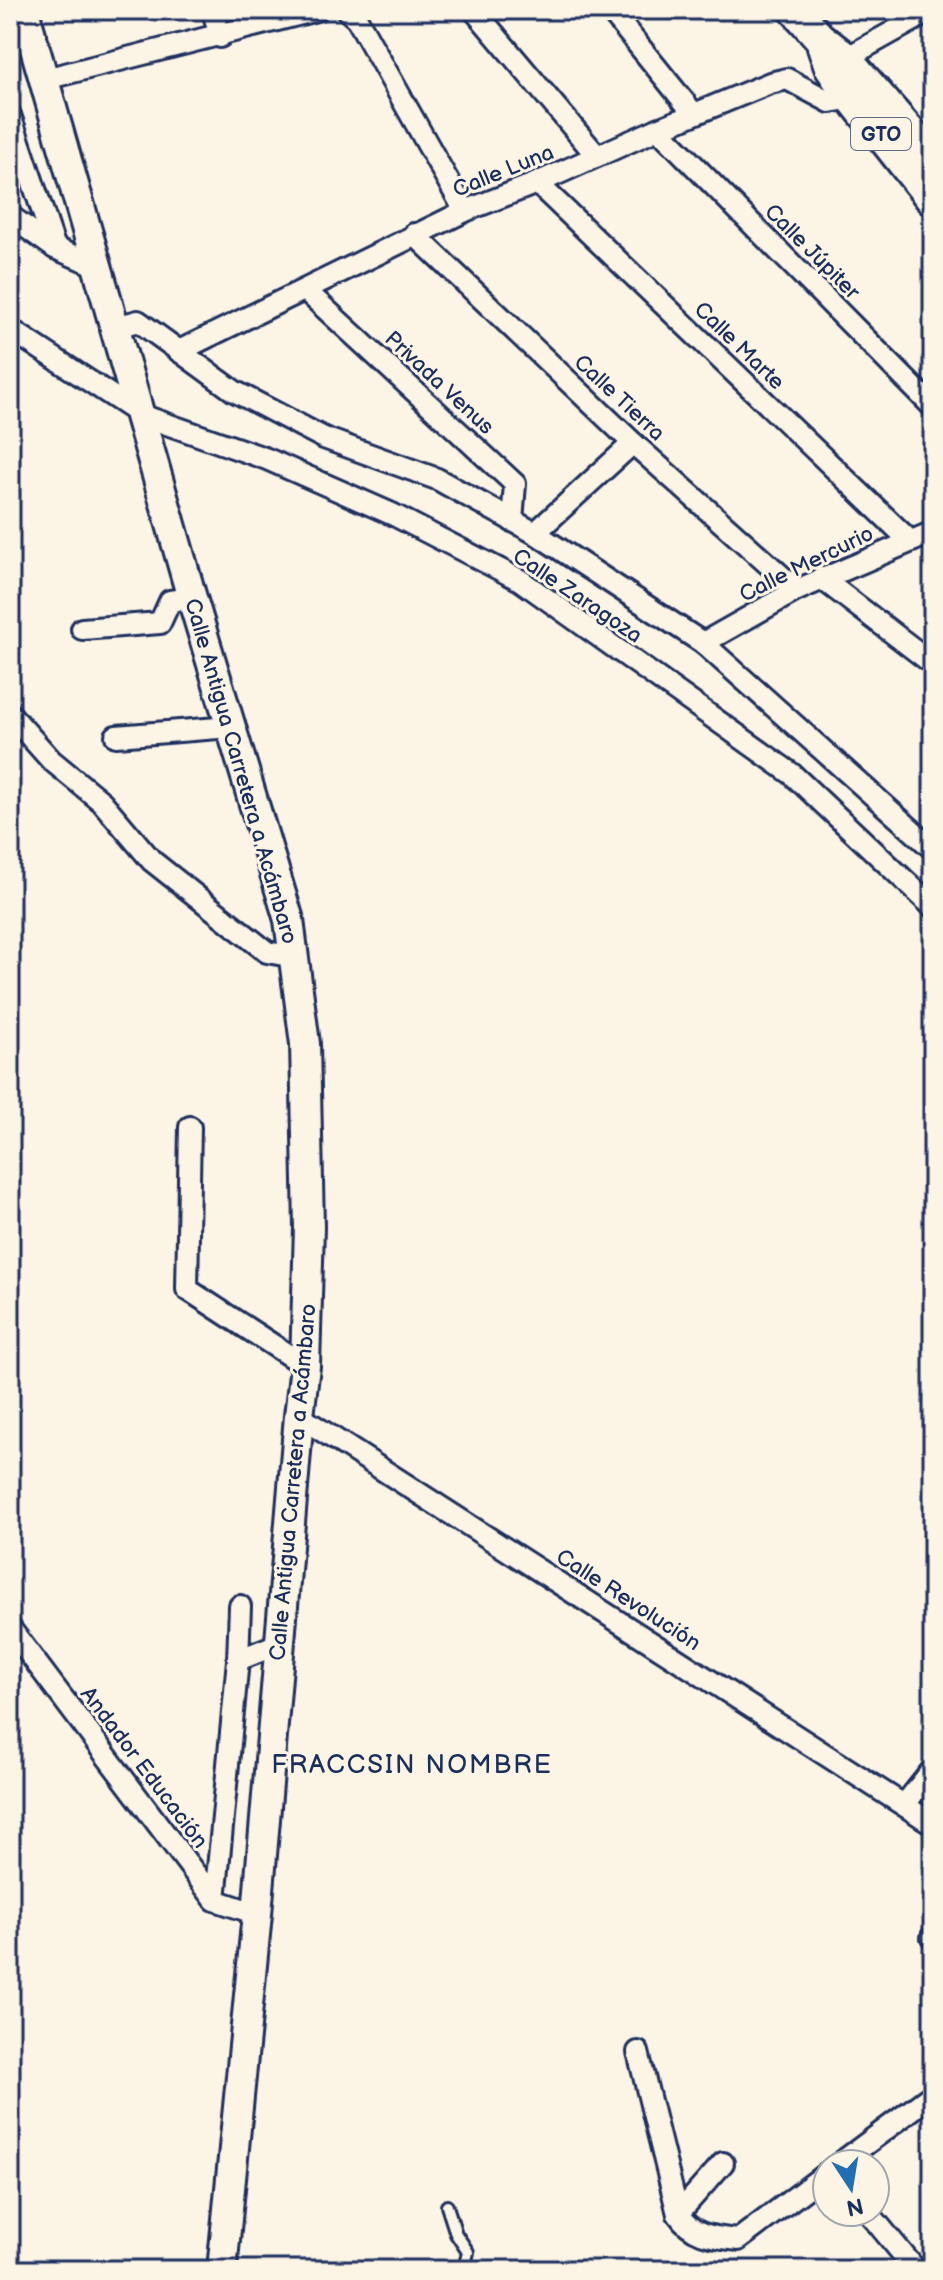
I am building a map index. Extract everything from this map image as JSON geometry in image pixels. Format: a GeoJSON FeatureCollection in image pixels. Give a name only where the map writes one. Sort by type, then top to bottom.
{"type":"FeatureCollection","features":[{"type":"Feature","properties":{"kind":"main road","name":"Calle Antigua Carretera a Acámbaro"},"geometry":{"type":"LineString","coordinates":[[24,10],[192,598],[289,920],[305,1044],[309,1227],[305,1366],[222,2270]]}},
{"type":"Feature","properties":{"kind":"main road","name":"GTO"},"geometry":{"type":"LineString","coordinates":[[795,10],[838,63],[933,158]]}},
{"type":"Feature","properties":{"kind":"main road","name":"GTO"},"geometry":{"type":"LineString","coordinates":[[838,63],[852,98],[933,201]]}},
{"type":"Feature","properties":{"kind":"street"},"geometry":{"type":"LineString","coordinates":[[213,10],[220,37]]}},
{"type":"Feature","properties":{"kind":"street"},"geometry":{"type":"LineString","coordinates":[[45,79],[317,10]]}},
{"type":"Feature","properties":{"kind":"street"},"geometry":{"type":"LineString","coordinates":[[347,10],[357,19],[465,211]]}},
{"type":"Feature","properties":{"kind":"street"},"geometry":{"type":"LineString","coordinates":[[474,10],[597,156]]}},
{"type":"Feature","properties":{"kind":"street"},"geometry":{"type":"LineString","coordinates":[[610,10],[694,114]]}},
{"type":"Feature","properties":{"kind":"street"},"geometry":{"type":"LineString","coordinates":[[838,63],[932,10]]}},
{"type":"Feature","properties":{"kind":"street","name":"Calle Luna"},"geometry":{"type":"LineString","coordinates":[[179,351],[465,211],[694,114],[787,79],[830,102],[852,98]]}},
{"type":"Feature","properties":{"kind":"street"},"geometry":{"type":"LineString","coordinates":[[10,115],[55,248]]}},
{"type":"Feature","properties":{"kind":"street","name":"Calle Júpiter"},"geometry":{"type":"LineString","coordinates":[[658,129],[933,407]]}},
{"type":"Feature","properties":{"kind":"street","name":"Calle Marte"},"geometry":{"type":"LineString","coordinates":[[537,183],[910,541]]}},
{"type":"Feature","properties":{"kind":"street"},"geometry":{"type":"LineString","coordinates":[[10,216],[55,248],[99,267]]}},
{"type":"Feature","properties":{"kind":"street","name":"Calle Tierra"},"geometry":{"type":"LineString","coordinates":[[414,234],[633,443],[797,590]]}},
{"type":"Feature","properties":{"kind":"street","name":"Privada Venus"},"geometry":{"type":"LineString","coordinates":[[305,290],[515,484],[512,521]]}},
{"type":"Feature","properties":{"kind":"street"},"geometry":{"type":"LineString","coordinates":[[116,327],[138,321],[234,391],[324,438],[437,479],[535,533],[703,643],[933,849]]}},
{"type":"Feature","properties":{"kind":"street","name":"Calle Zaragoza"},"geometry":{"type":"LineString","coordinates":[[10,329],[141,415],[267,459],[394,515],[520,580],[792,774],[933,907]]}},
{"type":"Feature","properties":{"kind":"street"},"geometry":{"type":"LineString","coordinates":[[535,533],[633,443]]}},
{"type":"Feature","properties":{"kind":"street","name":"Calle Mercurio"},"geometry":{"type":"LineString","coordinates":[[703,643],[821,578],[933,532]]}},
{"type":"Feature","properties":{"kind":"street"},"geometry":{"type":"LineString","coordinates":[[821,578],[932,661]]}},
{"type":"Feature","properties":{"kind":"street"},"geometry":{"type":"LineString","coordinates":[[82,629],[160,623],[170,601],[192,598]]}},
{"type":"Feature","properties":{"kind":"street"},"geometry":{"type":"LineString","coordinates":[[10,714],[51,760],[102,802],[152,861],[267,952],[295,957]]}},
{"type":"Feature","properties":{"kind":"street"},"geometry":{"type":"LineString","coordinates":[[116,736],[231,727]]}},
{"type":"Feature","properties":{"kind":"street"},"geometry":{"type":"LineString","coordinates":[[190,1127],[187,1289],[305,1366]]}},
{"type":"Feature","properties":{"kind":"street","name":"Calle Revolución"},"geometry":{"type":"LineString","coordinates":[[299,1416],[933,1824]]}},
{"type":"Feature","properties":{"kind":"street"},"geometry":{"type":"LineString","coordinates":[[240,1606],[238,1660],[215,1900],[257,1914]]}},
{"type":"Feature","properties":{"kind":"street","name":"Andador Educación"},"geometry":{"type":"LineString","coordinates":[[10,1628],[215,1900]]}},
{"type":"Feature","properties":{"kind":"street"},"geometry":{"type":"LineString","coordinates":[[238,1660],[278,1644]]}},
{"type":"Feature","properties":{"kind":"street"},"geometry":{"type":"LineString","coordinates":[[905,1804],[933,1769]]}},
{"type":"Feature","properties":{"kind":"street"},"geometry":{"type":"LineString","coordinates":[[638,2052],[678,2214],[685,2224],[703,2235],[738,2240],[811,2185]]}},
{"type":"Feature","properties":{"kind":"street"},"geometry":{"type":"LineString","coordinates":[[860,2148],[933,2094]]}},
{"type":"Feature","properties":{"kind":"street"},"geometry":{"type":"LineString","coordinates":[[678,2214],[723,2163]]}},
{"type":"Feature","properties":{"kind":"street"},"geometry":{"type":"LineString","coordinates":[[881,2228],[916,2270]]}},
{"type":"Feature","properties":{"kind":"lane"},"geometry":{"type":"LineString","coordinates":[[447,2206],[456,2234],[468,2252],[464,2270]]}},
{"type":"Feature","properties":{"kind":"district","name":"FRACCSIN NOMBRE"},"geometry":{"type":"Point","coordinates":[412,1764]}}]}
